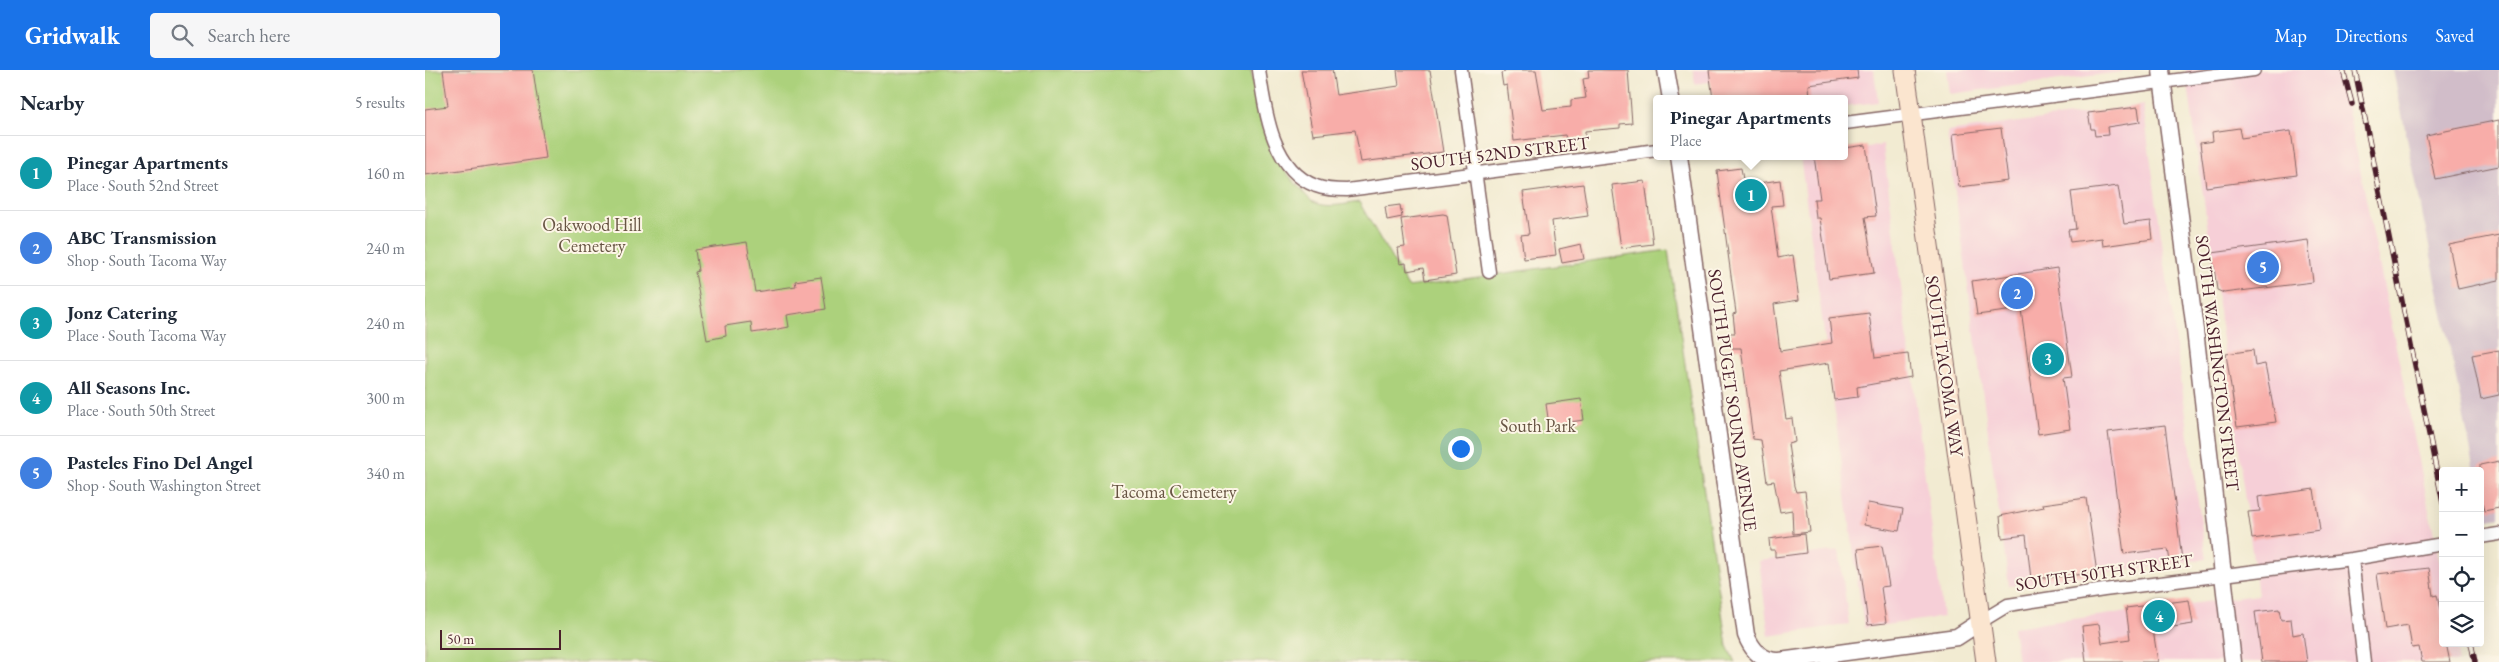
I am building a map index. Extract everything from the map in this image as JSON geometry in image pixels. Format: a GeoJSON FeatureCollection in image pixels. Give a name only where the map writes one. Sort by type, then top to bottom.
{"type":"FeatureCollection","features":[{"type":"Feature","properties":{"kind":"main road","name":"SOUTH TACOMA WAY"},"geometry":{"type":"LineString","coordinates":[[1905,70],[1986,662]]}},
{"type":"Feature","properties":{"kind":"street","name":"SOUTH 52ND STREET"},"geometry":{"type":"LineString","coordinates":[[1259,70],[1270,128],[1290,164],[1299,175],[1318,187],[1347,190],[1653,151]]}},
{"type":"Feature","properties":{"kind":"street"},"geometry":{"type":"LineString","coordinates":[[1461,70],[1489,272]]}},
{"type":"Feature","properties":{"kind":"street"},"geometry":{"type":"LineString","coordinates":[[1666,70],[1670,95]]}},
{"type":"Feature","properties":{"kind":"street"},"geometry":{"type":"LineString","coordinates":[[1848,123],[2161,76],[2254,70]]}},
{"type":"Feature","properties":{"kind":"street","name":"SOUTH WASHINGTON STREET"},"geometry":{"type":"LineString","coordinates":[[2161,76],[2195,330],[2233,662]]}},
{"type":"Feature","properties":{"kind":"street","name":"SOUTH PUGET SOUND AVENUE"},"geometry":{"type":"LineString","coordinates":[[1680,160],[1746,635],[1752,649]]}},
{"type":"Feature","properties":{"kind":"street"},"geometry":{"type":"LineString","coordinates":[[2484,536],[2499,534]]}},
{"type":"Feature","properties":{"kind":"street","name":"SOUTH 50TH STREET"},"geometry":{"type":"LineString","coordinates":[[1752,649],[1763,658],[1780,661],[1957,637],[2008,605],[2103,590],[2351,559],[2439,545]]}},
{"type":"Feature","properties":{"kind":"street"},"geometry":{"type":"LineString","coordinates":[[2351,559],[2364,662]]}},
{"type":"Feature","properties":{"kind":"shaded area"},"geometry":{"type":"Polygon","coordinates":[[[1693,70],[1771,70],[1772,73],[1695,84],[1693,70]]]}},
{"type":"Feature","properties":{"kind":"shaded area"},"geometry":{"type":"Polygon","coordinates":[[[1788,70],[1874,70],[1878,102],[1848,106],[1848,95],[1791,95],[1788,70]]]}},
{"type":"Feature","properties":{"kind":"shaded area"},"geometry":{"type":"Polygon","coordinates":[[[1947,70],[2138,70],[1950,94],[1947,70]]]}},
{"type":"Feature","properties":{"kind":"shaded area"},"geometry":{"type":"Polygon","coordinates":[[[2186,70],[2340,70],[2439,559],[2439,647],[2457,647],[2459,662],[2018,662],[2013,627],[2258,595],[2186,70]]]}},
{"type":"Feature","properties":{"kind":"shaded area"},"geometry":{"type":"Polygon","coordinates":[[[2393,70],[2499,70],[2499,517],[2485,520],[2484,467],[2474,467],[2393,70]]]}},
{"type":"Feature","properties":{"kind":"shaded area"},"geometry":{"type":"Polygon","coordinates":[[[2143,105],[2206,559],[2009,586],[1947,132],[2143,105]]]}},
{"type":"Feature","properties":{"kind":"shaded area"},"geometry":{"type":"Polygon","coordinates":[[[1883,145],[1943,617],[1864,628],[1801,160],[1848,160],[1848,150],[1883,145]]]}},
{"type":"Feature","properties":{"kind":"shaded area"},"geometry":{"type":"Polygon","coordinates":[[[1839,550],[1849,624],[1769,636],[1759,561],[1839,550]]]}},
{"type":"Feature","properties":{"kind":"green space"},"geometry":{"type":"Polygon","coordinates":[[[425,70],[1251,70],[1264,132],[1286,171],[1313,202],[1323,205],[1336,205],[1359,202],[1408,287],[1668,250],[1727,646],[1735,662],[425,662],[425,70]]]}},
{"type":"Feature","properties":{"kind":"building"},"geometry":{"type":"Polygon","coordinates":[[[443,70],[533,70],[546,158],[425,175],[425,109],[448,106],[443,70]]]}},
{"type":"Feature","properties":{"kind":"building"},"geometry":{"type":"Polygon","coordinates":[[[1301,70],[1332,70],[1336,95],[1399,86],[1397,70],[1430,70],[1443,152],[1361,162],[1355,130],[1313,135],[1301,70]]]}},
{"type":"Feature","properties":{"kind":"building"},"geometry":{"type":"Polygon","coordinates":[[[1504,70],[1536,70],[1543,110],[1571,107],[1571,100],[1586,98],[1583,79],[1589,78],[1588,70],[1628,70],[1632,123],[1620,124],[1620,128],[1585,131],[1585,137],[1566,139],[1565,135],[1514,141],[1507,85],[1503,86],[1501,73],[1505,72],[1504,70]]]}},
{"type":"Feature","properties":{"kind":"building"},"geometry":{"type":"Polygon","coordinates":[[[1709,70],[1857,70],[1858,78],[1809,85],[1810,95],[1712,95],[1709,70]]]}},
{"type":"Feature","properties":{"kind":"building"},"geometry":{"type":"Polygon","coordinates":[[[2138,107],[2140,122],[2107,127],[2108,135],[2095,136],[2094,129],[2091,129],[2088,113],[2138,107]]]}},
{"type":"Feature","properties":{"kind":"building"},"geometry":{"type":"Polygon","coordinates":[[[2499,120],[2499,166],[2435,179],[2426,135],[2499,120]]]}},
{"type":"Feature","properties":{"kind":"building"},"geometry":{"type":"Polygon","coordinates":[[[2001,128],[2008,181],[1959,187],[1953,134],[2001,128]]]}},
{"type":"Feature","properties":{"kind":"building"},"geometry":{"type":"Polygon","coordinates":[[[2239,128],[2241,138],[2291,131],[2297,175],[2206,187],[2200,143],[2213,141],[2212,132],[2239,128]]]}},
{"type":"Feature","properties":{"kind":"building"},"geometry":{"type":"Polygon","coordinates":[[[1866,145],[1876,216],[1865,217],[1874,273],[1829,279],[1820,218],[1816,218],[1814,199],[1820,199],[1815,160],[1848,160],[1848,148],[1866,145]]]}},
{"type":"Feature","properties":{"kind":"building"},"geometry":{"type":"Polygon","coordinates":[[[1741,168],[1744,185],[1780,180],[1783,205],[1771,206],[1778,258],[1793,255],[1799,300],[1774,304],[1780,351],[1832,343],[1829,318],[1869,313],[1875,358],[1908,354],[1911,377],[1857,387],[1858,397],[1834,400],[1829,363],[1779,371],[1786,419],[1792,418],[1795,442],[1788,444],[1794,486],[1796,492],[1805,491],[1810,532],[1793,534],[1792,510],[1780,512],[1774,481],[1767,482],[1761,440],[1753,439],[1741,348],[1732,348],[1730,333],[1735,333],[1733,314],[1736,313],[1717,171],[1741,168]]]}},
{"type":"Feature","properties":{"kind":"building"},"geometry":{"type":"Polygon","coordinates":[[[1645,181],[1653,244],[1621,248],[1612,185],[1645,181]]]}},
{"type":"Feature","properties":{"kind":"building"},"geometry":{"type":"Polygon","coordinates":[[[1583,184],[1588,216],[1552,221],[1556,255],[1524,259],[1521,235],[1529,234],[1523,192],[1583,184]]]}},
{"type":"Feature","properties":{"kind":"building"},"geometry":{"type":"Polygon","coordinates":[[[2118,186],[2124,224],[2151,221],[2153,239],[2103,246],[2102,238],[2070,242],[2068,230],[2076,229],[2071,192],[2118,186]]]}},
{"type":"Feature","properties":{"kind":"building"},"geometry":{"type":"Polygon","coordinates":[[[1400,205],[1402,217],[1387,220],[1385,207],[1400,205]]]}},
{"type":"Feature","properties":{"kind":"building"},"geometry":{"type":"Polygon","coordinates":[[[1447,215],[1456,275],[1425,280],[1423,268],[1407,271],[1406,263],[1400,264],[1398,248],[1405,247],[1401,219],[1447,215]]]}},
{"type":"Feature","properties":{"kind":"building"},"geometry":{"type":"Polygon","coordinates":[[[2499,235],[2499,280],[2458,289],[2449,245],[2499,235]]]}},
{"type":"Feature","properties":{"kind":"building"},"geometry":{"type":"Polygon","coordinates":[[[2308,240],[2313,282],[2224,293],[2217,290],[2212,253],[2308,240]]]}},
{"type":"Feature","properties":{"kind":"building"},"geometry":{"type":"Polygon","coordinates":[[[747,242],[755,292],[796,286],[795,281],[821,277],[826,309],[787,315],[789,327],[773,330],[752,333],[751,322],[725,326],[726,336],[707,340],[695,272],[698,271],[695,250],[747,242]]]}},
{"type":"Feature","properties":{"kind":"building"},"geometry":{"type":"Polygon","coordinates":[[[1581,244],[1584,259],[1562,263],[1559,249],[1581,244]]]}},
{"type":"Feature","properties":{"kind":"building"},"geometry":{"type":"Polygon","coordinates":[[[2057,268],[2072,377],[2063,378],[2070,429],[2038,434],[2021,309],[1977,315],[1972,281],[2057,268]]]}},
{"type":"Feature","properties":{"kind":"building"},"geometry":{"type":"Polygon","coordinates":[[[2253,350],[2255,366],[2265,364],[2276,422],[2237,427],[2226,354],[2253,350]]]}},
{"type":"Feature","properties":{"kind":"building"},"geometry":{"type":"Polygon","coordinates":[[[2499,350],[2499,395],[2481,399],[2472,355],[2499,350]]]}},
{"type":"Feature","properties":{"kind":"building"},"geometry":{"type":"Polygon","coordinates":[[[1581,399],[1584,420],[1549,425],[1546,404],[1581,399]]]}},
{"type":"Feature","properties":{"kind":"building"},"geometry":{"type":"Polygon","coordinates":[[[2165,425],[2182,560],[2170,561],[2168,549],[2124,554],[2108,432],[2165,425]]]}},
{"type":"Feature","properties":{"kind":"building"},"geometry":{"type":"Polygon","coordinates":[[[2499,461],[2499,508],[2484,511],[2484,467],[2480,467],[2480,465],[2499,461]]]}},
{"type":"Feature","properties":{"kind":"building"},"geometry":{"type":"Polygon","coordinates":[[[2314,489],[2320,530],[2252,539],[2248,512],[2260,511],[2258,497],[2314,489]]]}},
{"type":"Feature","properties":{"kind":"building"},"geometry":{"type":"Polygon","coordinates":[[[2086,498],[2097,573],[2031,579],[2026,535],[2002,538],[2000,516],[2044,507],[2043,504],[2086,498]]]}},
{"type":"Feature","properties":{"kind":"building"},"geometry":{"type":"Polygon","coordinates":[[[1868,503],[1903,509],[1899,531],[1864,525],[1868,503]]]}},
{"type":"Feature","properties":{"kind":"building"},"geometry":{"type":"Polygon","coordinates":[[[1804,534],[1806,553],[1775,557],[1775,550],[1770,550],[1769,539],[1804,534]]]}},
{"type":"Feature","properties":{"kind":"building"},"geometry":{"type":"Polygon","coordinates":[[[1882,546],[1889,586],[1881,587],[1886,623],[1868,625],[1858,549],[1882,546]]]}},
{"type":"Feature","properties":{"kind":"building"},"geometry":{"type":"Polygon","coordinates":[[[2429,568],[2433,596],[2437,595],[2439,605],[2439,647],[2447,647],[2450,662],[2422,662],[2419,647],[2412,648],[2408,625],[2385,629],[2377,574],[2429,568]]]}},
{"type":"Feature","properties":{"kind":"building"},"geometry":{"type":"Polygon","coordinates":[[[2189,600],[2193,624],[2153,630],[2158,662],[2086,662],[2082,626],[2099,624],[2102,643],[2130,639],[2126,608],[2189,600]]]}},
{"type":"Feature","properties":{"kind":"building"},"geometry":{"type":"Polygon","coordinates":[[[2279,609],[2281,620],[2291,619],[2293,635],[2303,633],[2307,662],[2262,662],[2255,612],[2279,609]]]}},
{"type":"Feature","properties":{"kind":"railway"},"geometry":{"type":"LineString","coordinates":[[2343,70],[2352,104]]}},
{"type":"Feature","properties":{"kind":"railway"},"geometry":{"type":"LineString","coordinates":[[2355,70],[2439,483]]}},
{"type":"Feature","properties":{"kind":"railway"},"geometry":{"type":"LineString","coordinates":[[2472,647],[2475,662]]}},
{"type":"Feature","properties":{"kind":"place","name":"Pinegar Apartments"},"geometry":{"type":"Point","coordinates":[1751,195]}},
{"type":"Feature","properties":{"kind":"place","name":"Pasteles Fino Del Angel"},"geometry":{"type":"Point","coordinates":[2263,267]}},
{"type":"Feature","properties":{"kind":"place","name":"ABC Transmission"},"geometry":{"type":"Point","coordinates":[2017,293]}},
{"type":"Feature","properties":{"kind":"place","name":"Jonz Catering"},"geometry":{"type":"Point","coordinates":[2048,359]}},
{"type":"Feature","properties":{"kind":"place","name":"All Seasons Inc."},"geometry":{"type":"Point","coordinates":[2159,616]}},
{"type":"Feature","properties":{"kind":"park label","name":"Oakwood Hill Cemetery"},"geometry":{"type":"Point","coordinates":[592,234]}},
{"type":"Feature","properties":{"kind":"park label","name":"South Park"},"geometry":{"type":"Point","coordinates":[1538,425]}},
{"type":"Feature","properties":{"kind":"park label","name":"Tacoma Cemetery"},"geometry":{"type":"Point","coordinates":[1174,491]}}]}
